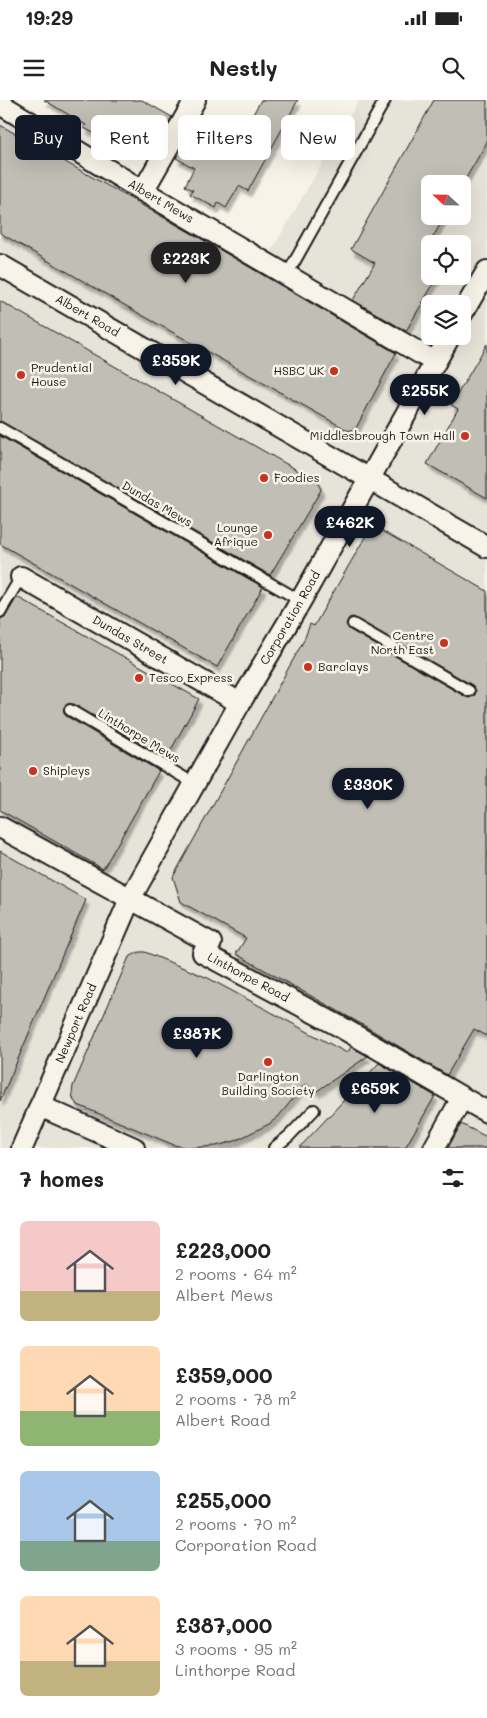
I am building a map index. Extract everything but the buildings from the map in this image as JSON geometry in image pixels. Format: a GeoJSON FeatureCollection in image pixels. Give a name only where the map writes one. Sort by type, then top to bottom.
{"type":"FeatureCollection","features":[{"type":"Feature","properties":{"kind":"street"},"geometry":{"type":"LineString","coordinates":[[143,191],[196,100]]}},
{"type":"Feature","properties":{"kind":"street","name":"Albert Mews"},"geometry":{"type":"LineString","coordinates":[[0,104],[143,191],[436,362]]}},
{"type":"Feature","properties":{"kind":"street","name":"Albert Road"},"geometry":{"type":"LineString","coordinates":[[0,264],[487,547]]}},
{"type":"Feature","properties":{"kind":"street"},"geometry":{"type":"LineString","coordinates":[[471,299],[487,271]]}},
{"type":"Feature","properties":{"kind":"street","name":"Corporation Road"},"geometry":{"type":"LineString","coordinates":[[130,899],[240,702],[301,601],[445,345]]}},
{"type":"Feature","properties":{"kind":"street","name":"Dundas Street"},"geometry":{"type":"LineString","coordinates":[[21,577],[240,702]]}},
{"type":"Feature","properties":{"kind":"street","name":"Linthorpe Road"},"geometry":{"type":"LineString","coordinates":[[0,827],[211,943],[203,953],[339,1026],[487,1112]]}},
{"type":"Feature","properties":{"kind":"street","name":"Newport Road"},"geometry":{"type":"LineString","coordinates":[[22,1148],[130,899]]}},
{"type":"Feature","properties":{"kind":"street"},"geometry":{"type":"LineString","coordinates":[[434,1148],[462,1098]]}},
{"type":"Feature","properties":{"kind":"street"},"geometry":{"type":"LineString","coordinates":[[40,1106],[134,1148]]}},
{"type":"Feature","properties":{"kind":"lane"},"geometry":{"type":"LineString","coordinates":[[287,275],[385,100]]}},
{"type":"Feature","properties":{"kind":"lane","name":"Dundas Mews"},"geometry":{"type":"LineString","coordinates":[[0,428],[301,601]]}},
{"type":"Feature","properties":{"kind":"lane"},"geometry":{"type":"LineString","coordinates":[[0,612],[21,577]]}},
{"type":"Feature","properties":{"kind":"lane"},"geometry":{"type":"LineString","coordinates":[[353,624],[469,691]]}},
{"type":"Feature","properties":{"kind":"lane","name":"Linthorpe Mews"},"geometry":{"type":"LineString","coordinates":[[70,710],[195,784]]}},
{"type":"Feature","properties":{"kind":"lane"},"geometry":{"type":"LineString","coordinates":[[274,1148],[289,1136],[314,1110]]}},
{"type":"Feature","properties":{"kind":"shaded area"},"geometry":{"type":"Polygon","coordinates":[[[359,100],[487,100],[487,1148],[0,1148],[0,108],[15,116],[15,160],[81,160],[81,152],[91,158],[91,160],[95,160],[269,255],[324,160],[355,160],[355,115],[350,115],[359,100]]]}},
{"type":"Feature","properties":{"kind":"place","name":"HSBC UK"},"geometry":{"type":"Point","coordinates":[334,371]}},
{"type":"Feature","properties":{"kind":"place","name":"Prudential House"},"geometry":{"type":"Point","coordinates":[21,375]}},
{"type":"Feature","properties":{"kind":"place","name":"Middlesbrough Town Hall"},"geometry":{"type":"Point","coordinates":[465,436]}},
{"type":"Feature","properties":{"kind":"place","name":"Foodies"},"geometry":{"type":"Point","coordinates":[264,478]}},
{"type":"Feature","properties":{"kind":"place","name":"Lounge Afrique"},"geometry":{"type":"Point","coordinates":[268,535]}},
{"type":"Feature","properties":{"kind":"place","name":"Centre North East"},"geometry":{"type":"Point","coordinates":[444,643]}},
{"type":"Feature","properties":{"kind":"place","name":"Barclays"},"geometry":{"type":"Point","coordinates":[308,667]}},
{"type":"Feature","properties":{"kind":"place","name":"Tesco Express"},"geometry":{"type":"Point","coordinates":[139,678]}},
{"type":"Feature","properties":{"kind":"place","name":"Shipleys"},"geometry":{"type":"Point","coordinates":[33,771]}},
{"type":"Feature","properties":{"kind":"place","name":"Darlington Building Society"},"geometry":{"type":"Point","coordinates":[268,1062]}}]}
